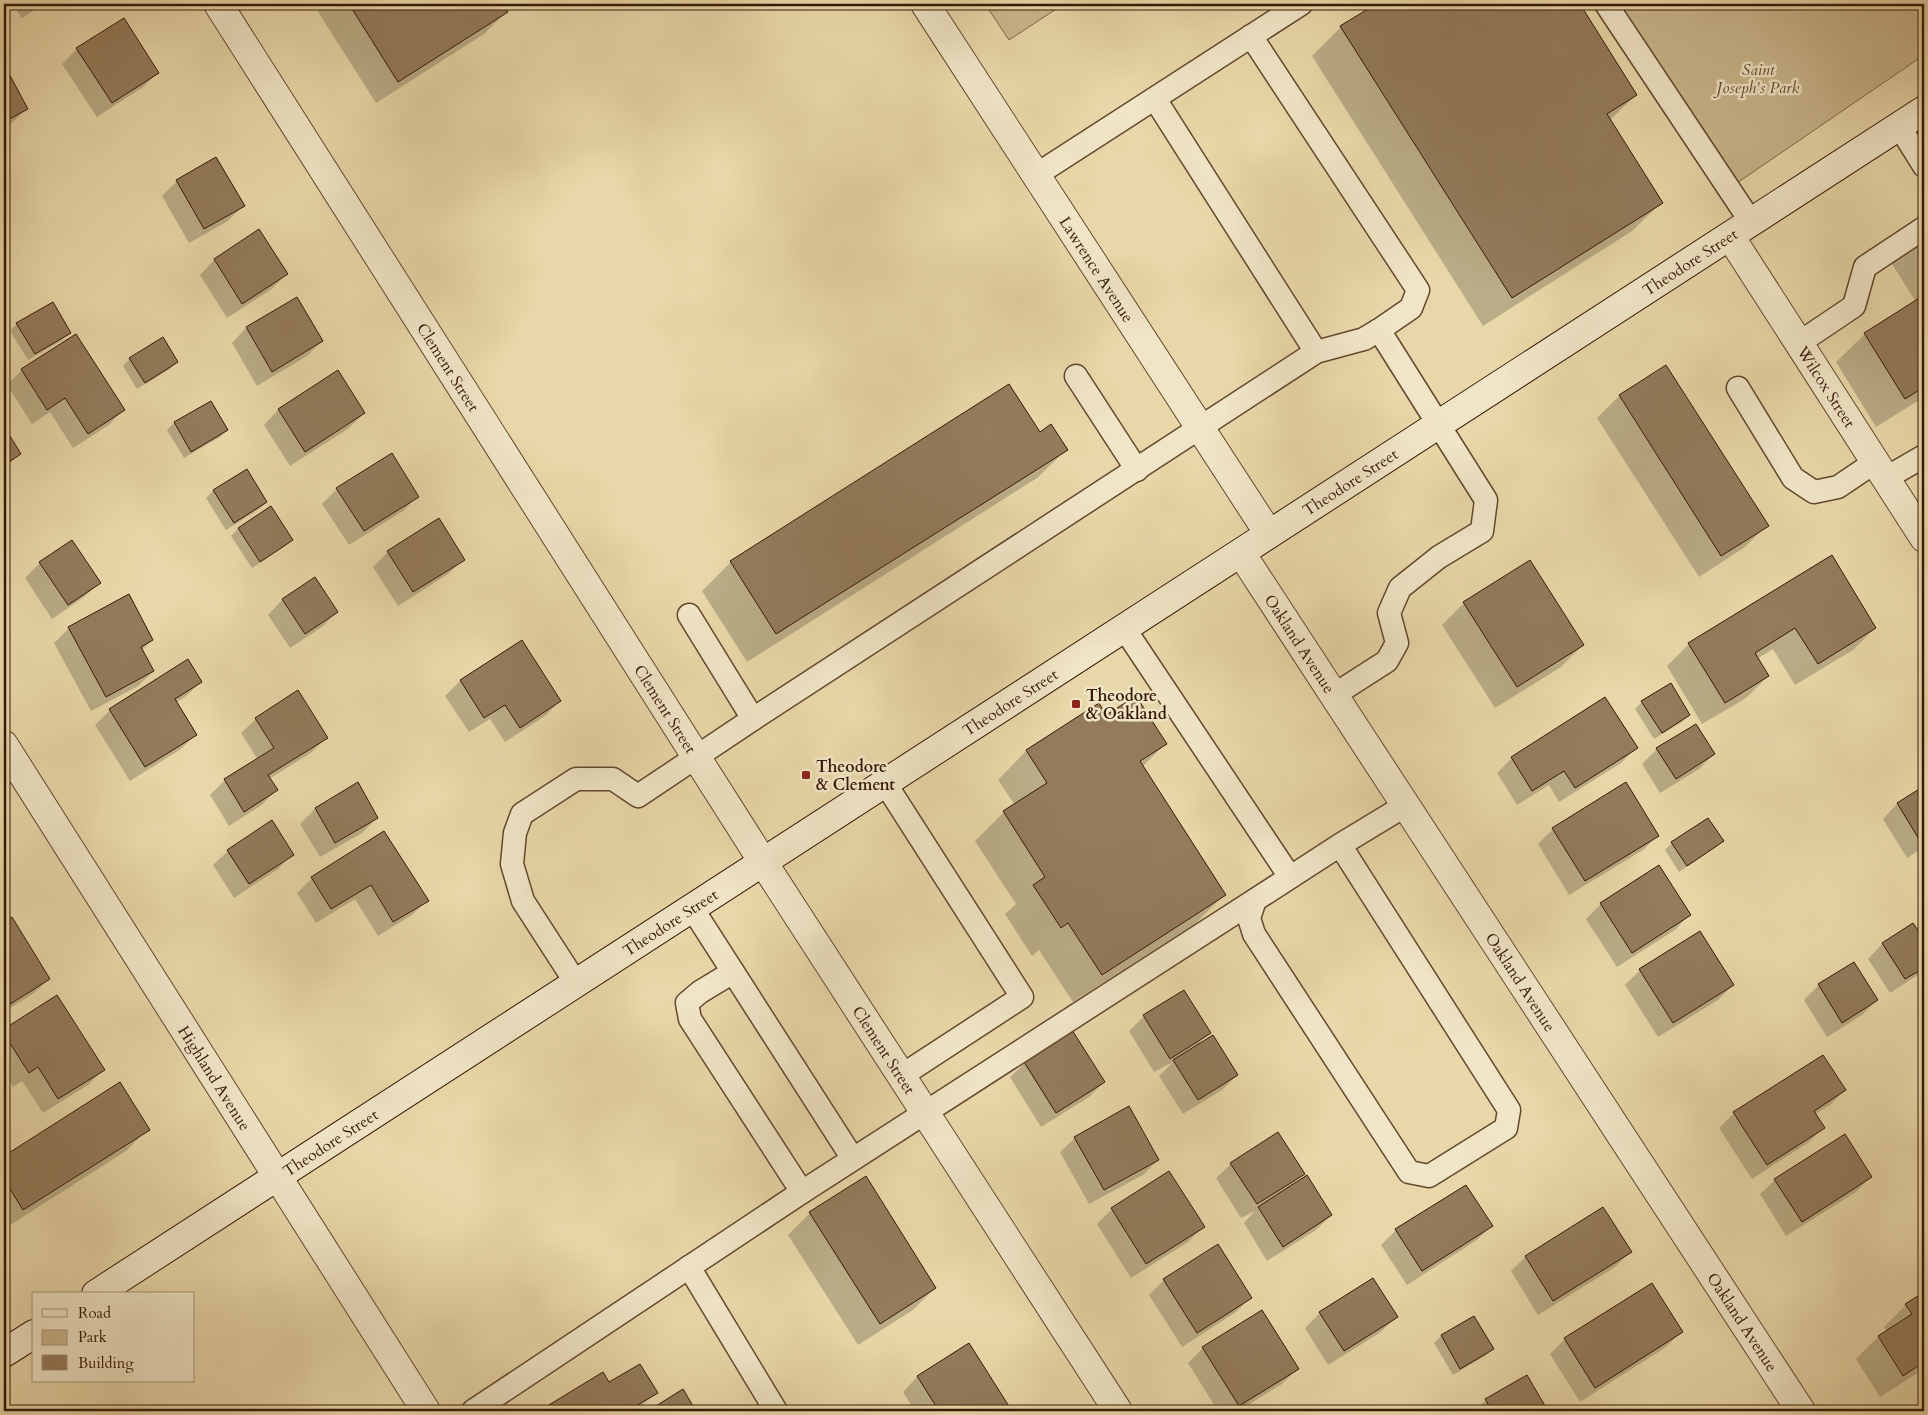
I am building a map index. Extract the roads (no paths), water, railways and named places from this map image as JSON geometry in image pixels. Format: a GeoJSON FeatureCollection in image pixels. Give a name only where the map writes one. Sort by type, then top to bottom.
{"type":"FeatureCollection","features":[{"type":"Feature","properties":{"kind":"street","name":"Clement Street"},"geometry":{"type":"LineString","coordinates":[[218,4],[763,862],[1118,1411]]}},
{"type":"Feature","properties":{"kind":"street","name":"Lawrence Avenue"},"geometry":{"type":"LineString","coordinates":[[925,4],[1269,534]]}},
{"type":"Feature","properties":{"kind":"street","name":"Theodore Street"},"geometry":{"type":"LineString","coordinates":[[99,1292],[1924,110]]}},
{"type":"Feature","properties":{"kind":"street","name":"Wilcox Street"},"geometry":{"type":"LineString","coordinates":[[1741,229],[1799,343],[1924,538]]}},
{"type":"Feature","properties":{"kind":"street","name":"Oakland Avenue"},"geometry":{"type":"LineString","coordinates":[[1241,552],[1801,1411]]}},
{"type":"Feature","properties":{"kind":"street","name":"Highland Avenue"},"geometry":{"type":"LineString","coordinates":[[4,745],[426,1411]]}},
{"type":"Feature","properties":{"kind":"street"},"geometry":{"type":"LineString","coordinates":[[4,1353],[32,1335]]}},
{"type":"Feature","properties":{"kind":"lane"},"geometry":{"type":"LineString","coordinates":[[1036,175],[1301,4]]}},
{"type":"Feature","properties":{"kind":"lane"},"geometry":{"type":"LineString","coordinates":[[1606,4],[1741,229]]}},
{"type":"Feature","properties":{"kind":"lane"},"geometry":{"type":"LineString","coordinates":[[576,983],[523,901],[512,864],[515,833],[522,814],[576,779],[612,779],[638,796],[1316,352],[1364,339],[1411,308],[1418,290],[1251,36]]}},
{"type":"Feature","properties":{"kind":"lane"},"geometry":{"type":"LineString","coordinates":[[1155,98],[1316,352]]}},
{"type":"Feature","properties":{"kind":"lane"},"geometry":{"type":"LineString","coordinates":[[1899,126],[1924,166]]}},
{"type":"Feature","properties":{"kind":"lane"},"geometry":{"type":"LineString","coordinates":[[1799,343],[1854,306],[1858,286],[1865,267],[1924,228]]}},
{"type":"Feature","properties":{"kind":"lane"},"geometry":{"type":"LineString","coordinates":[[1334,695],[1387,661],[1397,644],[1389,613],[1400,588],[1439,557],[1482,531],[1486,500],[1379,330]]}},
{"type":"Feature","properties":{"kind":"lane"},"geometry":{"type":"LineString","coordinates":[[1076,376],[1137,470]]}},
{"type":"Feature","properties":{"kind":"lane"},"geometry":{"type":"LineString","coordinates":[[1738,388],[1793,478],[1814,492],[1838,487],[1880,470],[1924,456]]}},
{"type":"Feature","properties":{"kind":"lane"},"geometry":{"type":"LineString","coordinates":[[689,615],[754,720]]}},
{"type":"Feature","properties":{"kind":"lane"},"geometry":{"type":"LineString","coordinates":[[1124,628],[1290,877]]}},
{"type":"Feature","properties":{"kind":"lane"},"geometry":{"type":"LineString","coordinates":[[885,783],[1022,997],[901,1076]]}},
{"type":"Feature","properties":{"kind":"lane"},"geometry":{"type":"LineString","coordinates":[[473,1411],[924,1112],[1340,845],[1406,805]]}},
{"type":"Feature","properties":{"kind":"lane"},"geometry":{"type":"LineString","coordinates":[[1255,900],[1249,918],[1254,934],[1409,1172],[1429,1176],[1506,1128],[1509,1110],[1340,845]]}},
{"type":"Feature","properties":{"kind":"lane"},"geometry":{"type":"LineString","coordinates":[[692,908],[853,1159]]}},
{"type":"Feature","properties":{"kind":"lane"},"geometry":{"type":"LineString","coordinates":[[733,972],[700,992],[687,1003],[690,1019],[802,1192]]}},
{"type":"Feature","properties":{"kind":"lane"},"geometry":{"type":"LineString","coordinates":[[689,1268],[776,1411]]}},
{"type":"Feature","properties":{"kind":"place","name":"Theodore & Oakland"},"geometry":{"type":"Point","coordinates":[1076,704]}},
{"type":"Feature","properties":{"kind":"place","name":"Theodore & Clement"},"geometry":{"type":"Point","coordinates":[806,775]}},
{"type":"Feature","properties":{"kind":"park label","name":"Saint Joseph's Park"},"geometry":{"type":"Point","coordinates":[1758,78]}}]}
